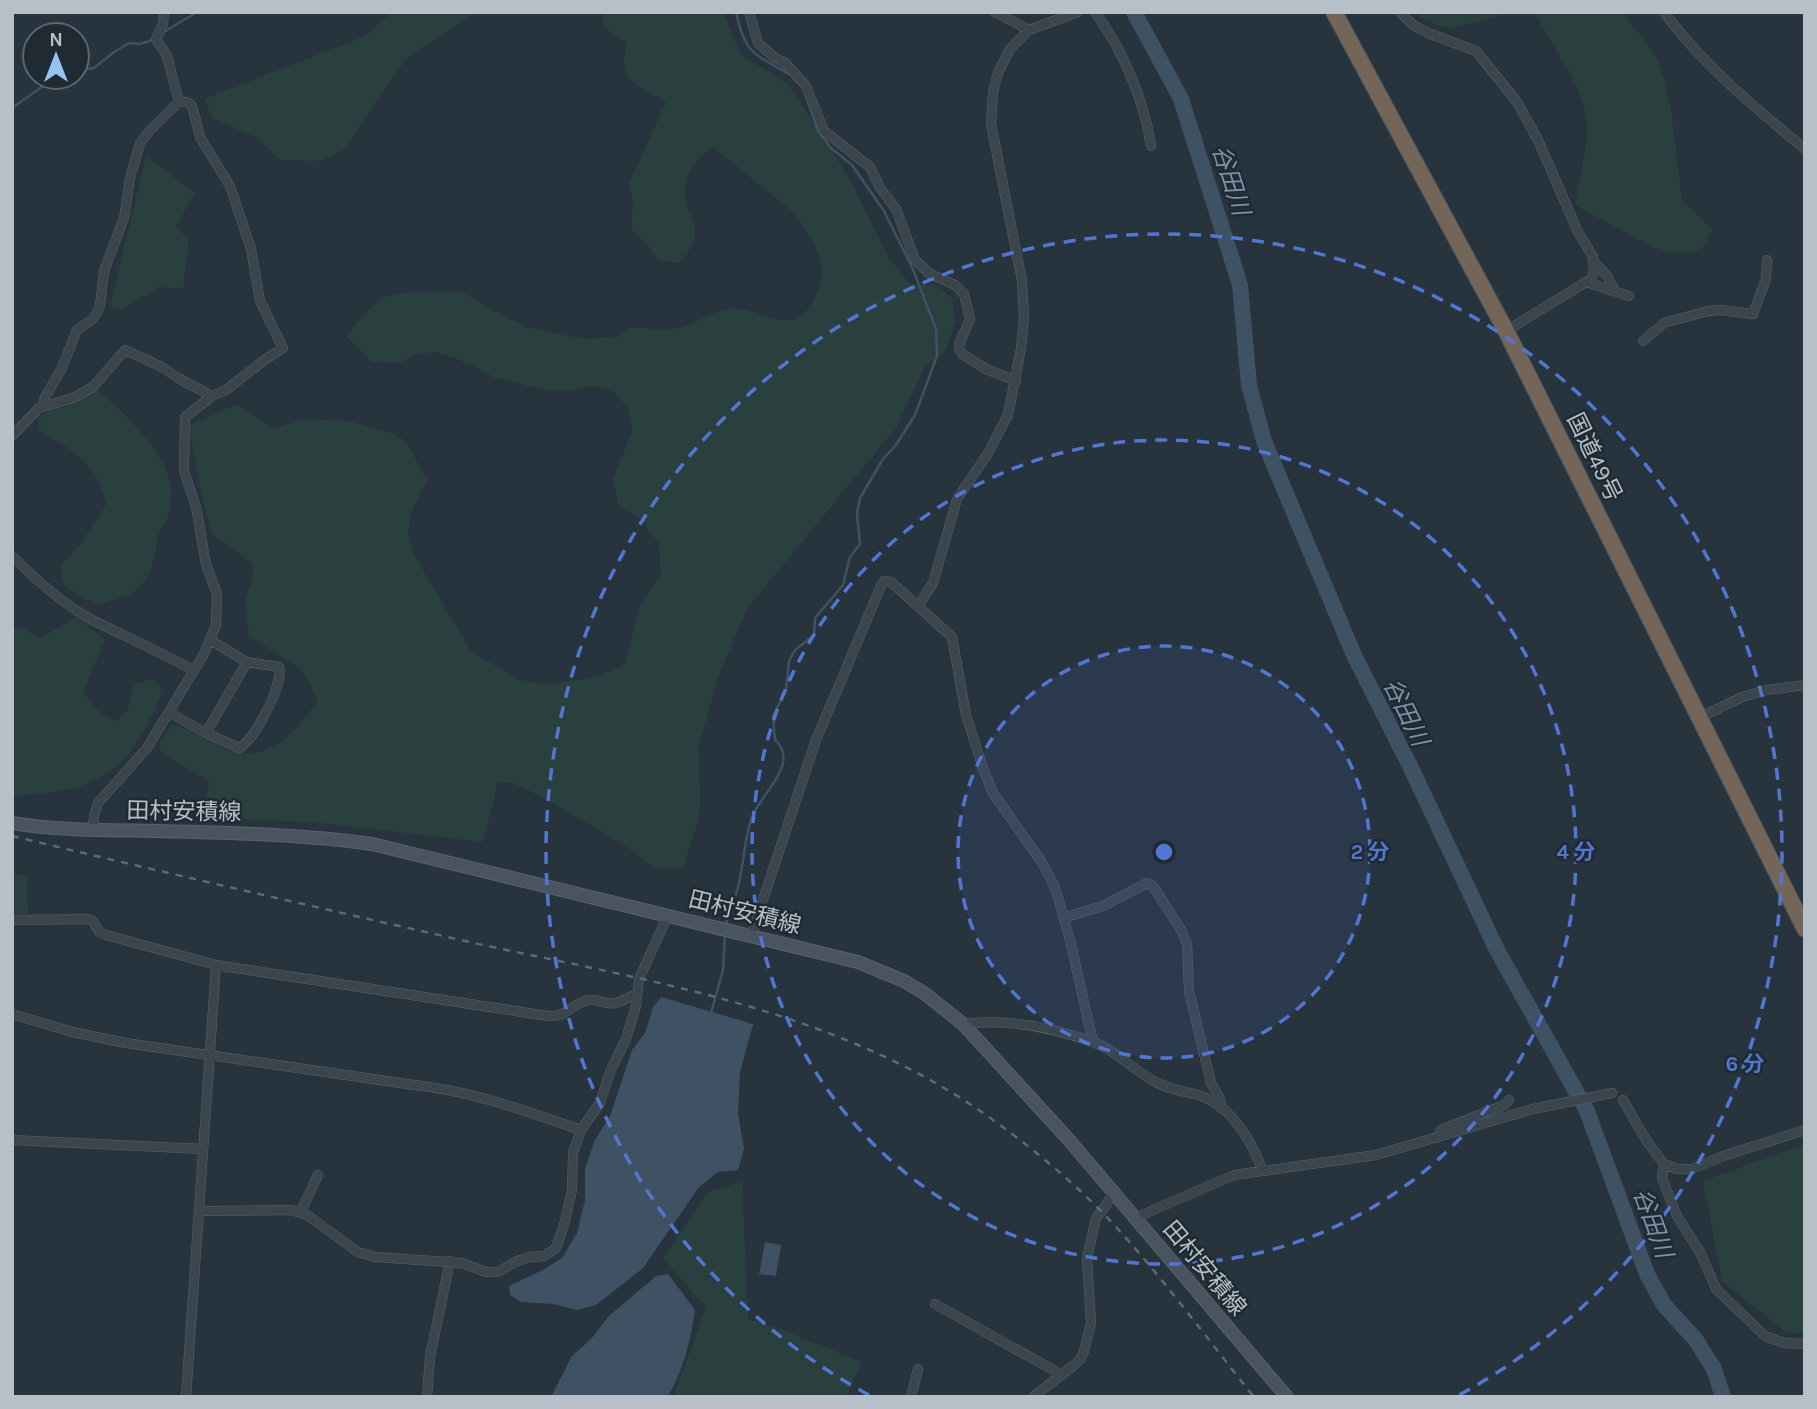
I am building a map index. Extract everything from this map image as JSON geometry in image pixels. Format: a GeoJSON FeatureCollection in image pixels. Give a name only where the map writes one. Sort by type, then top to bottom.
{"type":"FeatureCollection","features":[{"type":"Feature","properties":{"kind":"highway","name":"国道49号"},"geometry":{"type":"LineString","coordinates":[[1334,12],[1506,331],[1805,929]]}},
{"type":"Feature","properties":{"kind":"main road","name":"田村安積線"},"geometry":{"type":"LineString","coordinates":[[12,823],[63,830],[251,833],[321,837],[372,844],[858,962],[880,970],[924,993],[963,1024],[1062,1132],[1287,1397]]}},
{"type":"Feature","properties":{"kind":"street"},"geometry":{"type":"LineString","coordinates":[[164,12],[163,24],[156,38],[167,56],[179,102]]}},
{"type":"Feature","properties":{"kind":"street"},"geometry":{"type":"LineString","coordinates":[[750,12],[758,43],[784,62],[806,86],[824,131],[870,167],[880,188],[896,209],[915,260],[930,274],[955,285],[964,294],[970,319],[960,342],[959,349],[962,354],[986,369],[1016,381]]}},
{"type":"Feature","properties":{"kind":"street"},"geometry":{"type":"LineString","coordinates":[[995,12],[1029,30]]}},
{"type":"Feature","properties":{"kind":"street"},"geometry":{"type":"LineString","coordinates":[[919,605],[933,583],[957,499],[1003,427],[1016,381],[1023,331],[1023,293],[991,124],[993,92],[1001,64],[1018,40],[1029,30],[1078,12]]}},
{"type":"Feature","properties":{"kind":"street"},"geometry":{"type":"LineString","coordinates":[[1095,12],[1105,25],[1128,72],[1147,122],[1151,146]]}},
{"type":"Feature","properties":{"kind":"street"},"geometry":{"type":"LineString","coordinates":[[1400,12],[1428,33],[1470,48],[1481,55],[1529,121],[1578,232],[1588,246],[1594,262],[1611,281],[1615,291]]}},
{"type":"Feature","properties":{"kind":"street"},"geometry":{"type":"LineString","coordinates":[[1667,13],[1678,33],[1805,149]]}},
{"type":"Feature","properties":{"kind":"street"},"geometry":{"type":"LineString","coordinates":[[43,406],[77,330],[93,319],[100,306],[104,271],[124,218],[130,178],[140,143],[179,102],[187,102],[192,106],[200,137],[230,186],[251,249],[260,301],[283,348],[185,416],[184,471],[196,507],[205,564],[218,600],[216,625],[210,640],[147,748],[98,803],[93,830]]}},
{"type":"Feature","properties":{"kind":"street"},"geometry":{"type":"LineString","coordinates":[[1643,341],[1664,323],[1708,311],[1753,314],[1766,279],[1767,260]]}},
{"type":"Feature","properties":{"kind":"street"},"geometry":{"type":"LineString","coordinates":[[1506,331],[1586,282],[1593,275],[1594,262]]}},
{"type":"Feature","properties":{"kind":"street"},"geometry":{"type":"LineString","coordinates":[[1586,282],[1629,296]]}},
{"type":"Feature","properties":{"kind":"street"},"geometry":{"type":"LineString","coordinates":[[12,436],[43,406],[73,398],[93,387],[125,350],[162,367],[212,396]]}},
{"type":"Feature","properties":{"kind":"street"},"geometry":{"type":"LineString","coordinates":[[12,556],[34,578],[93,620],[156,649],[193,670]]}},
{"type":"Feature","properties":{"kind":"street"},"geometry":{"type":"LineString","coordinates":[[751,936],[816,740],[881,586],[884,581],[891,582],[952,637],[968,724],[984,771],[993,793],[1049,874],[1088,1011],[1093,1042]]}},
{"type":"Feature","properties":{"kind":"street"},"geometry":{"type":"LineString","coordinates":[[169,712],[235,747],[244,746],[272,701],[281,674],[279,668],[247,662],[210,640]]}},
{"type":"Feature","properties":{"kind":"street"},"geometry":{"type":"LineString","coordinates":[[206,733],[247,662]]}},
{"type":"Feature","properties":{"kind":"street"},"geometry":{"type":"LineString","coordinates":[[1699,718],[1742,697],[1766,690],[1805,685]]}},
{"type":"Feature","properties":{"kind":"street"},"geometry":{"type":"LineString","coordinates":[[1063,918],[1103,906],[1147,883],[1153,886],[1187,944],[1189,991],[1208,1064],[1208,1074],[1220,1099],[1221,1108]]}},
{"type":"Feature","properties":{"kind":"street"},"geometry":{"type":"LineString","coordinates":[[201,1211],[269,1209],[300,1213],[358,1252],[375,1257],[450,1261],[491,1273],[529,1257],[544,1256],[556,1248],[565,1225],[572,1190],[573,1153],[581,1130],[602,1097],[610,1072],[626,1039],[636,1006],[639,979],[668,915]]}},
{"type":"Feature","properties":{"kind":"street"},"geometry":{"type":"LineString","coordinates":[[12,920],[87,919],[93,921],[99,932],[106,935],[216,965],[548,1016],[559,1016],[586,1000],[616,1003],[636,995]]}},
{"type":"Feature","properties":{"kind":"street"},"geometry":{"type":"LineString","coordinates":[[186,1397],[216,965]]}},
{"type":"Feature","properties":{"kind":"street"},"geometry":{"type":"LineString","coordinates":[[12,1014],[112,1041],[449,1088],[475,1094],[581,1130]]}},
{"type":"Feature","properties":{"kind":"street"},"geometry":{"type":"LineString","coordinates":[[963,1024],[1020,1022],[1075,1035],[1108,1048],[1161,1085],[1205,1097],[1221,1108],[1241,1127],[1263,1171]]}},
{"type":"Feature","properties":{"kind":"street"},"geometry":{"type":"LineString","coordinates":[[1135,1218],[1234,1175],[1376,1155],[1533,1109],[1612,1093]]}},
{"type":"Feature","properties":{"kind":"street"},"geometry":{"type":"LineString","coordinates":[[1437,1138],[1441,1130],[1504,1105],[1509,1100]]}},
{"type":"Feature","properties":{"kind":"street"},"geometry":{"type":"LineString","coordinates":[[1623,1100],[1646,1140],[1664,1164],[1677,1169],[1692,1169],[1723,1156],[1805,1130]]}},
{"type":"Feature","properties":{"kind":"street"},"geometry":{"type":"LineString","coordinates":[[12,1140],[203,1149]]}},
{"type":"Feature","properties":{"kind":"street"},"geometry":{"type":"LineString","coordinates":[[1664,1164],[1662,1178],[1678,1216],[1700,1252],[1716,1289],[1765,1336],[1784,1343],[1805,1344]]}},
{"type":"Feature","properties":{"kind":"street"},"geometry":{"type":"LineString","coordinates":[[300,1213],[318,1175]]}},
{"type":"Feature","properties":{"kind":"street"},"geometry":{"type":"LineString","coordinates":[[1032,1397],[1080,1360],[1089,1335],[1091,1315],[1087,1258],[1096,1218],[1113,1192]]}},
{"type":"Feature","properties":{"kind":"street"},"geometry":{"type":"LineString","coordinates":[[426,1397],[429,1357],[450,1261]]}},
{"type":"Feature","properties":{"kind":"street"},"geometry":{"type":"LineString","coordinates":[[935,1304],[1062,1374]]}},
{"type":"Feature","properties":{"kind":"street"},"geometry":{"type":"LineString","coordinates":[[911,1397],[918,1369]]}},
{"type":"Feature","properties":{"kind":"green space"},"geometry":{"type":"Polygon","coordinates":[[[392,12],[477,12],[407,58],[346,149],[319,161],[281,160],[257,138],[212,118],[204,99],[365,36],[392,12]]]}},
{"type":"Feature","properties":{"kind":"green space"},"geometry":{"type":"Polygon","coordinates":[[[602,12],[724,12],[743,56],[788,84],[847,174],[887,255],[909,283],[938,286],[951,297],[956,321],[946,350],[925,367],[895,429],[746,610],[717,681],[699,745],[698,822],[683,869],[652,867],[636,853],[604,833],[511,782],[497,783],[482,842],[320,823],[204,817],[209,781],[161,753],[160,743],[172,724],[231,751],[259,752],[292,732],[318,700],[302,670],[249,636],[245,602],[252,580],[253,564],[211,533],[189,425],[237,404],[274,429],[303,419],[349,421],[396,434],[407,443],[427,480],[411,513],[408,534],[414,555],[471,651],[519,680],[547,685],[600,676],[625,664],[640,605],[661,574],[659,544],[640,518],[619,507],[613,480],[632,430],[628,408],[613,391],[592,386],[548,391],[493,377],[473,365],[436,352],[415,354],[400,363],[371,362],[346,336],[369,309],[385,297],[401,293],[464,293],[530,328],[585,339],[618,337],[635,327],[675,329],[736,308],[774,319],[790,320],[797,318],[810,307],[822,272],[814,244],[794,213],[713,147],[699,158],[687,181],[685,198],[695,233],[681,262],[661,260],[631,229],[633,202],[629,184],[666,102],[638,86],[627,74],[627,42],[604,28],[602,12]]]}},
{"type":"Feature","properties":{"kind":"green space"},"geometry":{"type":"Polygon","coordinates":[[[1415,12],[1516,12],[1450,29],[1422,19],[1415,12]]]}},
{"type":"Feature","properties":{"kind":"green space"},"geometry":{"type":"Polygon","coordinates":[[[1528,12],[1622,12],[1645,40],[1657,59],[1671,109],[1682,201],[1712,229],[1703,248],[1682,253],[1662,250],[1576,205],[1587,119],[1583,103],[1569,73],[1536,15],[1528,12]]]}},
{"type":"Feature","properties":{"kind":"green space"},"geometry":{"type":"Polygon","coordinates":[[[146,156],[195,193],[176,226],[189,240],[183,289],[160,287],[122,309],[110,306],[146,156]]]}},
{"type":"Feature","properties":{"kind":"green space"},"geometry":{"type":"Polygon","coordinates":[[[93,388],[116,406],[141,432],[161,461],[171,487],[170,508],[157,539],[155,556],[146,580],[126,596],[96,605],[69,589],[62,581],[61,564],[78,547],[106,505],[104,496],[90,468],[71,450],[39,429],[38,419],[48,410],[65,407],[93,388]]]}},
{"type":"Feature","properties":{"kind":"green space"},"geometry":{"type":"Polygon","coordinates":[[[77,617],[105,640],[83,692],[100,713],[116,721],[127,711],[135,684],[151,679],[161,686],[159,701],[135,745],[122,761],[107,773],[74,788],[12,796],[12,629],[21,627],[40,638],[77,617]]]}},
{"type":"Feature","properties":{"kind":"green space"},"geometry":{"type":"Polygon","coordinates":[[[12,873],[27,876],[28,914],[12,914],[12,873]]]}},
{"type":"Feature","properties":{"kind":"green space"},"geometry":{"type":"Polygon","coordinates":[[[1805,1144],[1805,1333],[1787,1333],[1722,1281],[1703,1181],[1805,1144]]]}},
{"type":"Feature","properties":{"kind":"green space"},"geometry":{"type":"Polygon","coordinates":[[[742,1182],[748,1319],[862,1362],[846,1397],[673,1397],[706,1308],[663,1258],[707,1192],[742,1182]]]}},
{"type":"Feature","properties":{"kind":"water"},"geometry":{"type":"Polygon","coordinates":[[[661,997],[753,1024],[740,1072],[738,1114],[744,1149],[738,1170],[718,1172],[699,1187],[643,1268],[596,1305],[577,1310],[553,1304],[521,1302],[510,1295],[509,1286],[562,1258],[577,1233],[585,1200],[585,1169],[595,1140],[610,1116],[632,1050],[645,1033],[653,1007],[661,997]]]}},
{"type":"Feature","properties":{"kind":"water"},"geometry":{"type":"Polygon","coordinates":[[[765,1242],[781,1245],[776,1276],[759,1274],[765,1242]]]}},
{"type":"Feature","properties":{"kind":"water"},"geometry":{"type":"Polygon","coordinates":[[[668,1274],[695,1310],[686,1355],[667,1397],[551,1397],[572,1356],[591,1339],[609,1316],[656,1276],[668,1274]]]}},
{"type":"Feature","properties":{"kind":"waterway"},"geometry":{"type":"LineString","coordinates":[[164,32],[197,12]]}},
{"type":"Feature","properties":{"kind":"waterway"},"geometry":{"type":"LineString","coordinates":[[736,12],[743,37],[753,52],[789,74]]}},
{"type":"Feature","properties":{"kind":"waterway","name":"谷田川"},"geometry":{"type":"LineString","coordinates":[[1134,12],[1181,99],[1240,285],[1249,385],[1264,441],[1353,653],[1497,950],[1587,1111],[1647,1274],[1664,1305],[1696,1340],[1714,1369],[1723,1397]]}},
{"type":"Feature","properties":{"kind":"waterway"},"geometry":{"type":"LineString","coordinates":[[91,69],[129,43],[140,44],[152,40]]}},
{"type":"Feature","properties":{"kind":"waterway"},"geometry":{"type":"LineString","coordinates":[[12,108],[36,91]]}},
{"type":"Feature","properties":{"kind":"waterway"},"geometry":{"type":"LineString","coordinates":[[726,924],[738,887],[752,817],[781,769],[782,749],[775,740],[773,716],[786,690],[789,661],[795,650],[814,635],[815,618],[843,585],[850,557],[860,544],[857,514],[860,498],[883,459],[896,445],[915,415],[937,356],[936,329],[912,267],[884,211],[852,165],[831,148],[818,131],[807,99]]}},
{"type":"Feature","properties":{"kind":"waterway"},"geometry":{"type":"LineString","coordinates":[[711,1013],[723,970],[725,934]]}},
{"type":"Feature","properties":{"kind":"railway"},"geometry":{"type":"LineString","coordinates":[[12,836],[416,930],[677,987],[809,1026],[873,1051],[934,1082],[993,1120],[1076,1187],[1141,1255],[1254,1397]]}}]}
